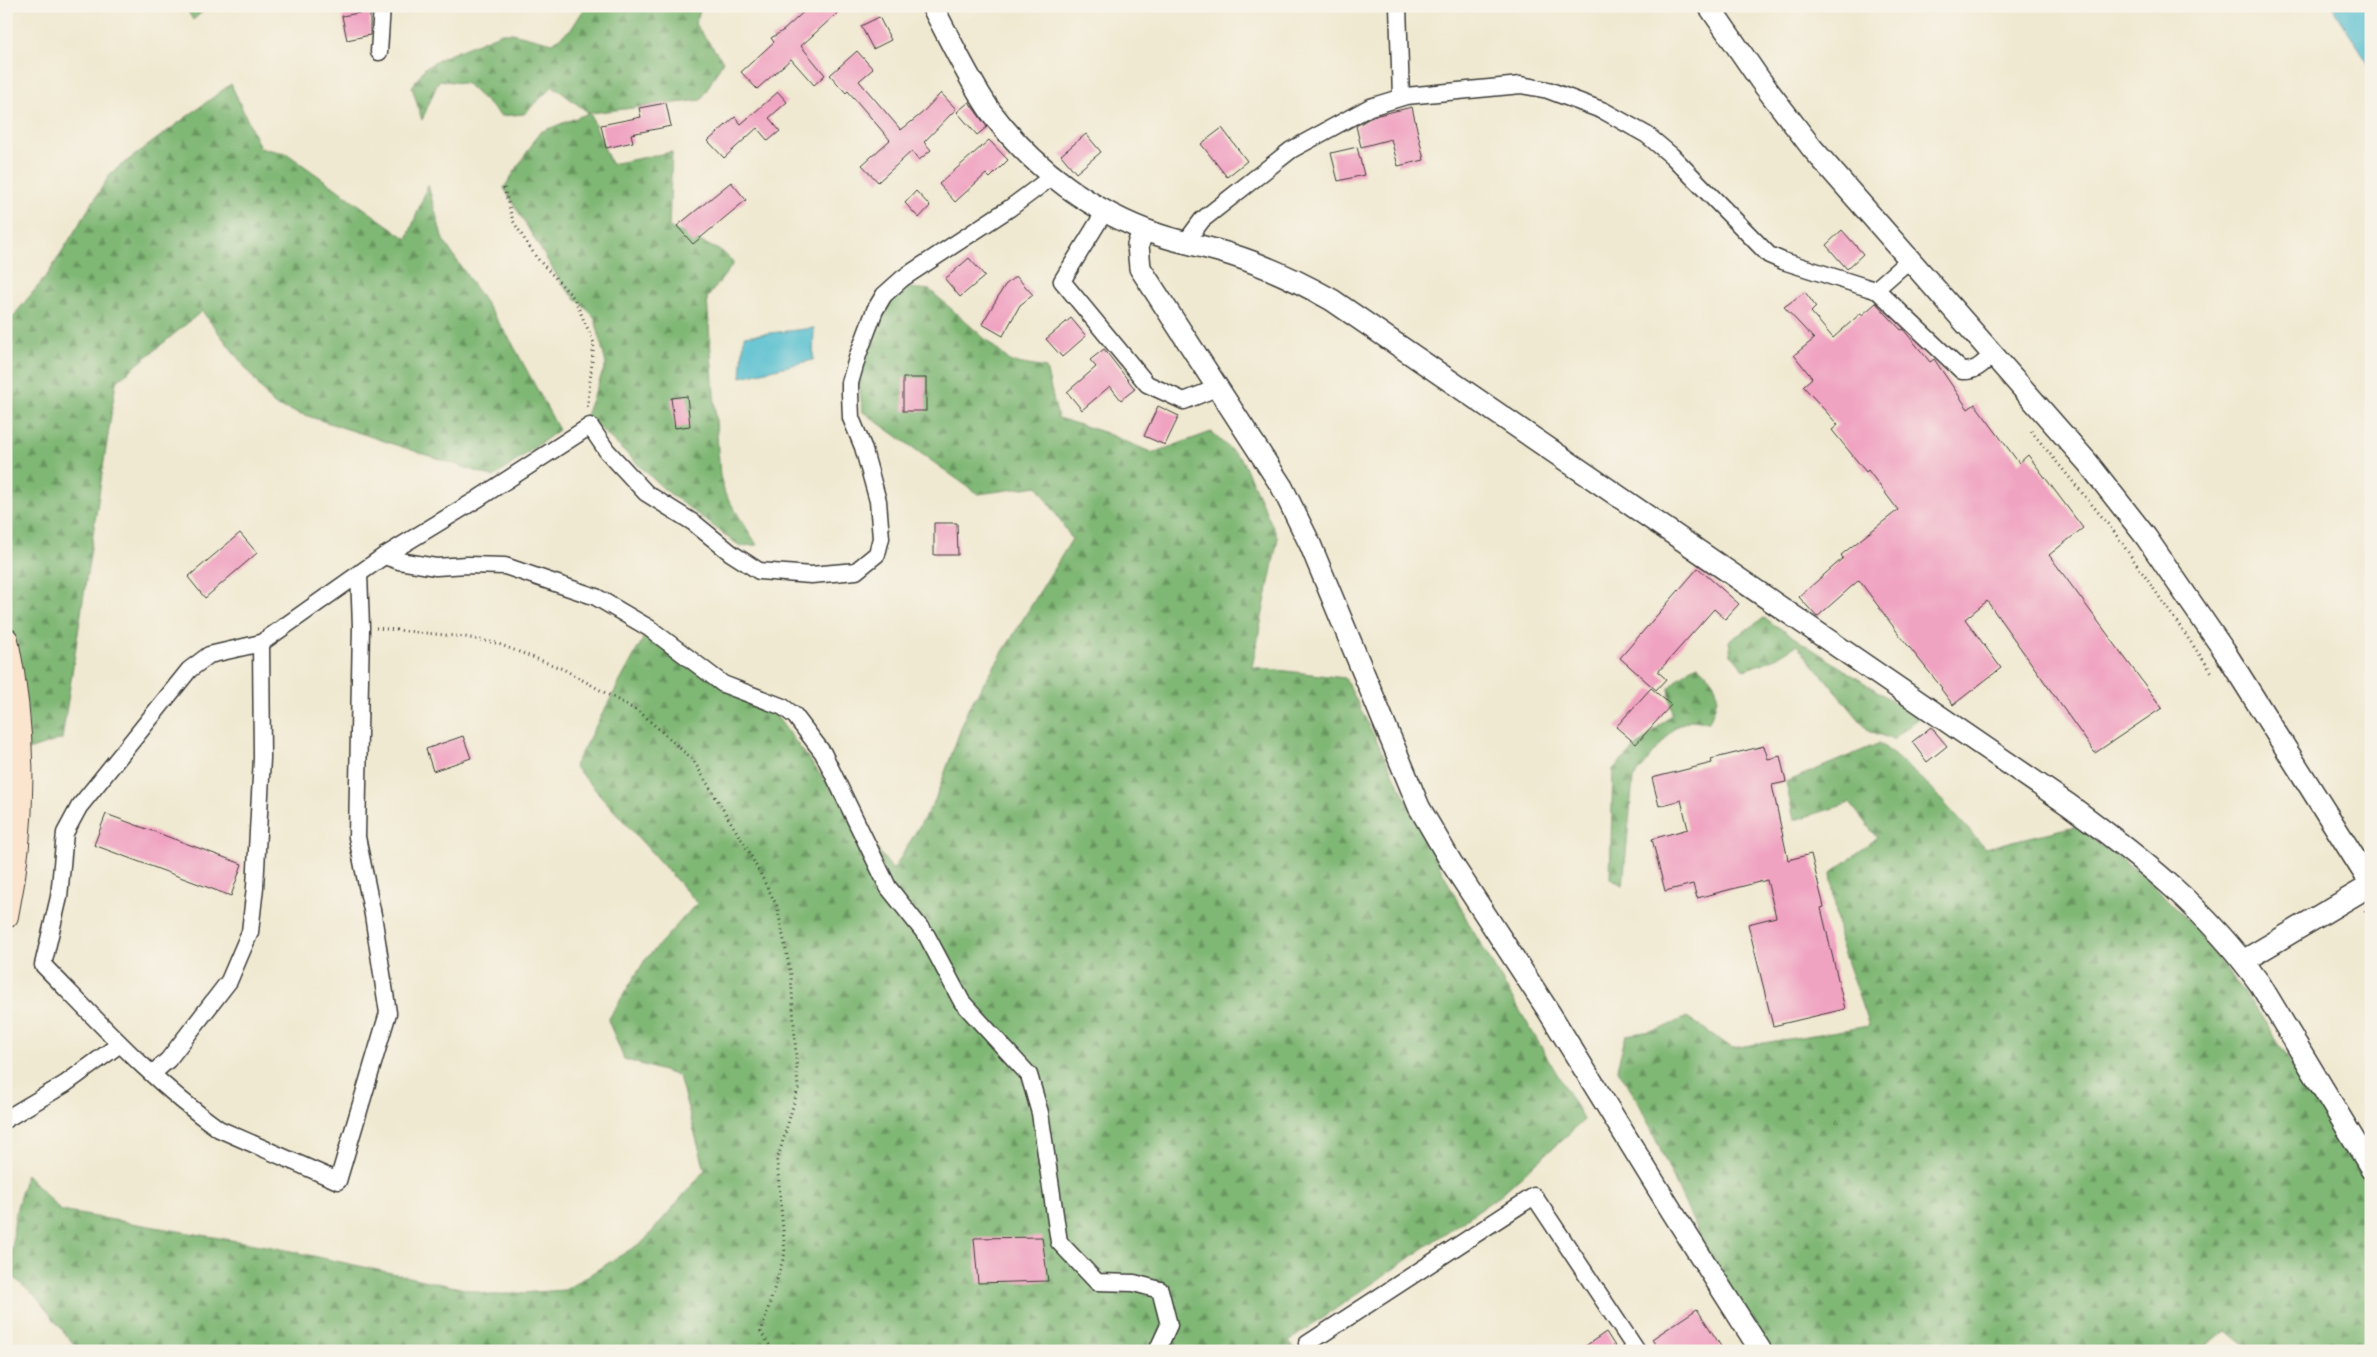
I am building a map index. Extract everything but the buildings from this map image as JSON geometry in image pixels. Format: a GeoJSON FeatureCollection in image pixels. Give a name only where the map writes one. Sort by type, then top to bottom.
{"type":"FeatureCollection","features":[{"type":"Feature","properties":{"kind":"main road"},"geometry":{"type":"LineString","coordinates":[[6,640],[16,704],[20,777],[16,852],[6,916]]}},
{"type":"Feature","properties":{"kind":"street"},"geometry":{"type":"LineString","coordinates":[[379,52],[382,6]]}},
{"type":"Feature","properties":{"kind":"street"},"geometry":{"type":"LineString","coordinates":[[932,6],[991,111],[1019,145],[1053,176],[1105,212],[1143,230],[1232,255],[1273,270],[1313,289],[1350,312],[2069,805],[2165,878],[2200,911],[2260,984],[2371,1168]]}},
{"type":"Feature","properties":{"kind":"street"},"geometry":{"type":"LineString","coordinates":[[1398,6],[1401,97]]}},
{"type":"Feature","properties":{"kind":"street"},"geometry":{"type":"LineString","coordinates":[[1708,6],[1794,126],[2088,463],[2174,574],[2225,652],[2366,887],[2243,962]]}},
{"type":"Feature","properties":{"kind":"street"},"geometry":{"type":"LineString","coordinates":[[1185,242],[1202,220],[1291,150],[1370,107],[1401,97],[1521,85],[1548,90],[1604,111],[1633,126],[1660,145],[1769,255],[1875,290],[1962,371],[1978,368],[1992,355]]}},
{"type":"Feature","properties":{"kind":"street"},"geometry":{"type":"LineString","coordinates":[[359,573],[357,838],[373,915],[388,1012],[338,1181],[219,1129],[188,1106],[120,1044],[43,965],[58,897],[66,833],[79,807],[189,670],[209,655],[260,643],[359,573],[384,556],[476,500],[590,426],[607,451],[646,493],[694,523],[732,553],[759,571],[811,575],[856,571],[877,554],[881,538],[878,500],[863,447],[851,418],[850,383],[873,315],[884,295],[902,278],[1010,208],[1053,176]]}},
{"type":"Feature","properties":{"kind":"street"},"geometry":{"type":"LineString","coordinates":[[1105,212],[1062,282],[1147,384],[1184,401],[1219,387]]}},
{"type":"Feature","properties":{"kind":"street"},"geometry":{"type":"LineString","coordinates":[[1143,230],[1138,244],[1140,268],[1219,387],[1282,487],[1310,544],[1419,807],[1450,862],[1549,1012],[1677,1221],[1761,1351]]}},
{"type":"Feature","properties":{"kind":"street"},"geometry":{"type":"LineString","coordinates":[[1875,290],[1909,260]]}},
{"type":"Feature","properties":{"kind":"street"},"geometry":{"type":"LineString","coordinates":[[384,556],[399,561],[436,567],[467,565],[504,566],[596,598],[648,628],[723,684],[783,707],[795,716],[822,753],[888,887],[927,936],[962,1002],[1028,1075],[1040,1112],[1058,1242],[1097,1282],[1134,1283],[1160,1290],[1169,1325],[1157,1351]]}},
{"type":"Feature","properties":{"kind":"street"},"geometry":{"type":"LineString","coordinates":[[152,1073],[168,1060],[229,981],[250,932],[255,887],[262,758],[260,643]]}},
{"type":"Feature","properties":{"kind":"street"},"geometry":{"type":"LineString","coordinates":[[6,1119],[65,1084],[120,1044]]}},
{"type":"Feature","properties":{"kind":"street"},"geometry":{"type":"LineString","coordinates":[[1312,1351],[1307,1344],[1534,1196],[1637,1351]]}},
{"type":"Feature","properties":{"kind":"path"},"geometry":{"type":"LineString","coordinates":[[504,188],[513,221],[536,257],[574,298],[594,343],[586,416],[590,426]]}},
{"type":"Feature","properties":{"kind":"path"},"geometry":{"type":"LineString","coordinates":[[2030,430],[2112,529],[2218,680]]}},
{"type":"Feature","properties":{"kind":"path"},"geometry":{"type":"LineString","coordinates":[[360,627],[409,630],[496,643],[563,669],[641,713],[693,760],[749,852],[777,906],[791,975],[798,1089],[777,1161],[785,1253],[761,1332],[773,1351]]}},
{"type":"Feature","properties":{"kind":"path"},"geometry":{"type":"LineString","coordinates":[[2366,887],[2371,921]]}},
{"type":"Feature","properties":{"kind":"green space"},"geometry":{"type":"Polygon","coordinates":[[[185,6],[209,6],[193,20],[185,6]]]}},
{"type":"Feature","properties":{"kind":"green space"},"geometry":{"type":"Polygon","coordinates":[[[586,6],[702,6],[695,24],[723,61],[701,100],[590,113],[611,164],[672,152],[669,227],[723,252],[734,263],[707,298],[720,476],[725,494],[757,545],[740,546],[664,489],[586,415],[606,364],[595,318],[563,286],[504,188],[540,132],[589,113],[553,86],[524,114],[501,116],[467,84],[439,80],[422,120],[412,87],[425,68],[444,57],[502,33],[512,33],[553,43],[572,28],[586,6]]]}},
{"type":"Feature","properties":{"kind":"green space"},"geometry":{"type":"Polygon","coordinates":[[[231,84],[260,148],[286,153],[407,239],[428,185],[443,240],[511,341],[559,430],[494,477],[274,405],[202,311],[116,382],[62,739],[6,757],[6,325],[48,274],[111,173],[231,84]]]}},
{"type":"Feature","properties":{"kind":"green space"},"geometry":{"type":"Polygon","coordinates":[[[901,287],[930,290],[1011,362],[1046,368],[1058,418],[1103,432],[1153,453],[1211,432],[1242,460],[1278,538],[1252,667],[1345,678],[1469,924],[1584,1120],[1499,1196],[1289,1341],[1295,1351],[79,1351],[37,1298],[10,1274],[15,1215],[26,1174],[61,1211],[272,1247],[492,1295],[565,1290],[644,1241],[705,1170],[679,1076],[624,1059],[608,1020],[645,960],[697,903],[574,766],[649,628],[764,700],[893,870],[935,800],[968,709],[1072,539],[1038,486],[978,494],[863,412],[854,356],[901,287]]]}},
{"type":"Feature","properties":{"kind":"green space"},"geometry":{"type":"Polygon","coordinates":[[[1764,618],[1919,718],[1893,740],[1868,730],[1797,645],[1774,659],[1744,670],[1731,654],[1729,641],[1764,618]]]}},
{"type":"Feature","properties":{"kind":"green space"},"geometry":{"type":"Polygon","coordinates":[[[1698,665],[1706,672],[1715,685],[1717,691],[1716,704],[1709,722],[1690,720],[1675,727],[1633,779],[1623,885],[1610,879],[1613,769],[1672,714],[1669,688],[1689,669],[1698,665]]]}},
{"type":"Feature","properties":{"kind":"green space"},"geometry":{"type":"Polygon","coordinates":[[[1880,743],[1927,784],[1985,848],[2075,826],[2144,876],[2187,919],[2260,1014],[2371,1190],[2371,1351],[2251,1351],[2226,1331],[2198,1351],[1769,1351],[1732,1307],[1640,1105],[1617,1068],[1626,1035],[1658,1030],[1687,1017],[1732,1048],[1869,1026],[1840,943],[1831,873],[1877,838],[1850,803],[1794,820],[1786,782],[1880,743]]]}},
{"type":"Feature","properties":{"kind":"water"},"geometry":{"type":"Polygon","coordinates":[[[2332,6],[2371,6],[2371,67],[2332,6]]]}},
{"type":"Feature","properties":{"kind":"water"},"geometry":{"type":"Polygon","coordinates":[[[814,328],[813,360],[741,377],[744,336],[814,328]]]}}]}
